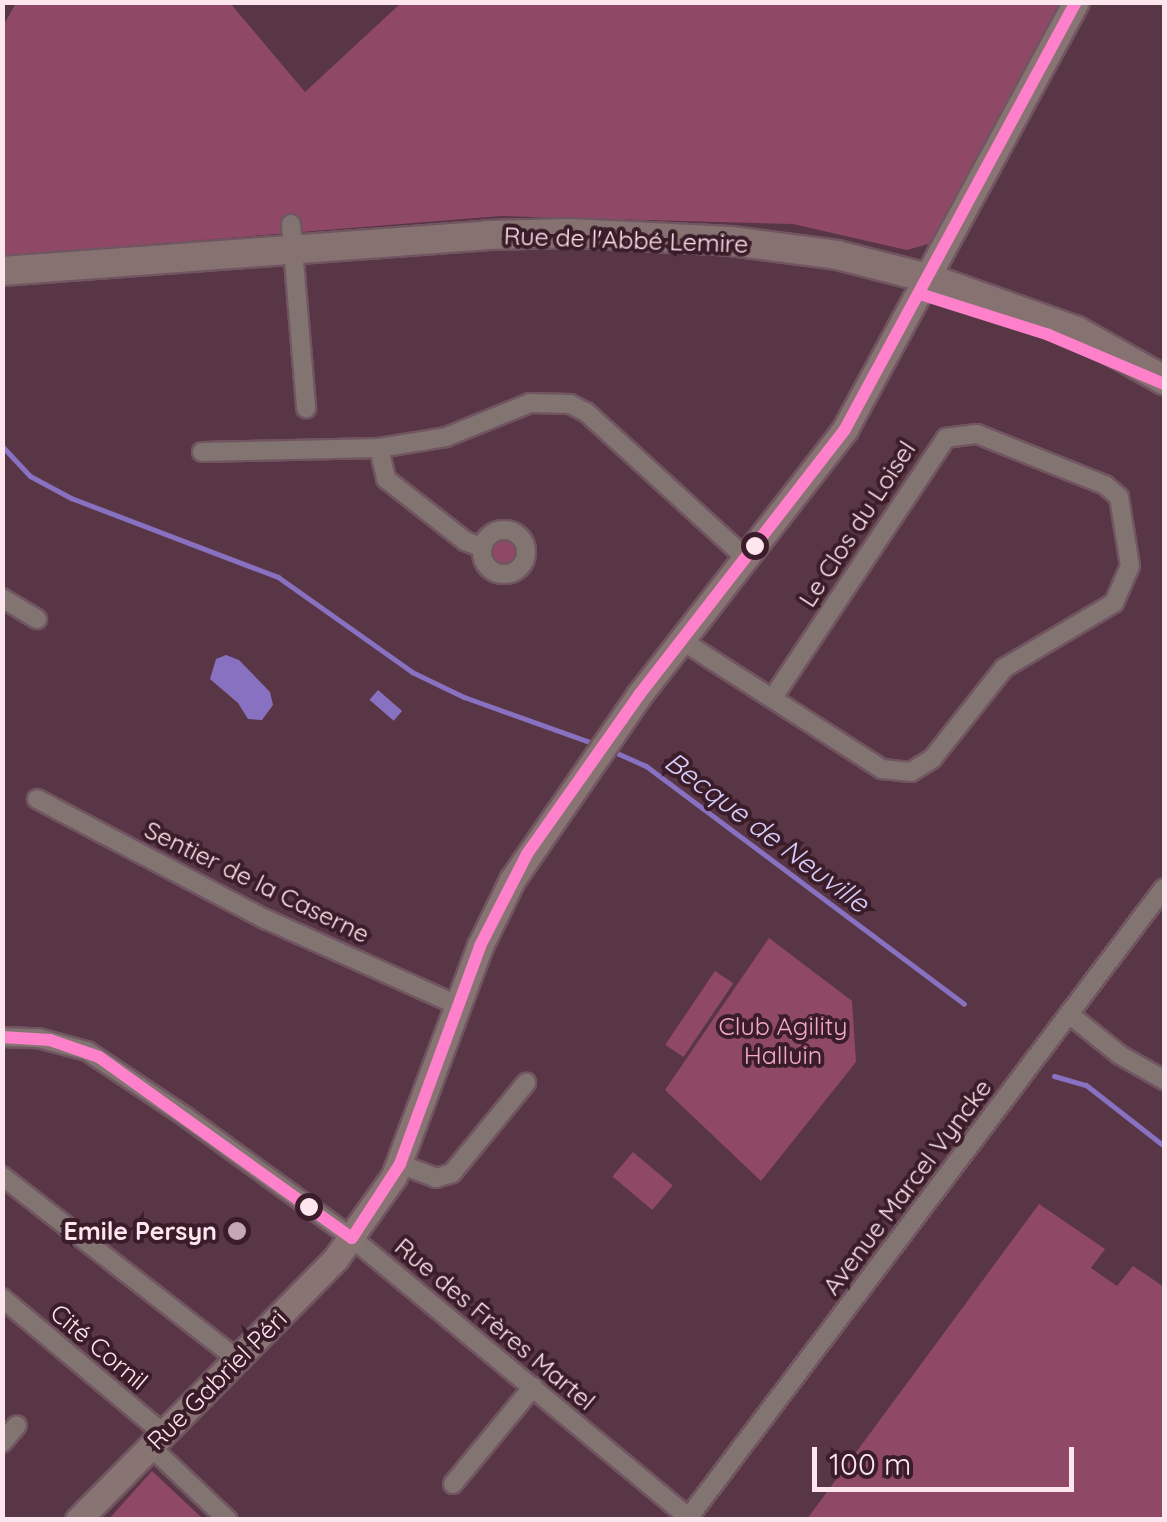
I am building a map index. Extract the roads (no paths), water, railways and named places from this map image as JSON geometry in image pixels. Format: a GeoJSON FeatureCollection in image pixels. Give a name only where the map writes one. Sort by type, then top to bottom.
{"type":"FeatureCollection","features":[{"type":"Feature","properties":{"kind":"main road","name":"Rue de l'Abbé Lemire"},"geometry":{"type":"LineString","coordinates":[[2,283],[293,245]]}},
{"type":"Feature","properties":{"kind":"main road","name":"Rue de l'Abbé Lemire"},"geometry":{"type":"LineString","coordinates":[[2,271],[293,245],[633,249],[794,262],[924,286],[1164,382]]}},
{"type":"Feature","properties":{"kind":"street","name":"Rue Gabriel Péri"},"geometry":{"type":"LineString","coordinates":[[78,1520],[238,1360],[352,1238],[400,1164],[457,1005],[512,880],[616,727],[838,439],[1076,2]]}},
{"type":"Feature","properties":{"kind":"street"},"geometry":{"type":"LineString","coordinates":[[293,245],[306,408]]}},
{"type":"Feature","properties":{"kind":"street"},"geometry":{"type":"LineString","coordinates":[[202,452],[379,448],[446,437],[530,403],[570,404],[586,412],[746,558]]}},
{"type":"Feature","properties":{"kind":"street","name":"Le Clos du Loisel"},"geometry":{"type":"LineString","coordinates":[[681,640],[882,769],[897,774],[919,770],[1004,668],[1114,604],[1130,566],[1119,496],[1105,485],[978,434],[946,438],[773,697]]}},
{"type":"Feature","properties":{"kind":"street"},"geometry":{"type":"LineString","coordinates":[[379,448],[386,480],[466,542],[483,548]]}},
{"type":"Feature","properties":{"kind":"street"},"geometry":{"type":"LineString","coordinates":[[2,598],[37,620]]}},
{"type":"Feature","properties":{"kind":"street","name":"Sentier de la Caserne"},"geometry":{"type":"LineString","coordinates":[[38,799],[265,919],[457,1005]]}},
{"type":"Feature","properties":{"kind":"street","name":"Avenue Marcel Vyncke"},"geometry":{"type":"LineString","coordinates":[[690,1518],[1164,888]]}},
{"type":"Feature","properties":{"kind":"street"},"geometry":{"type":"LineString","coordinates":[[1069,1014],[1120,1054],[1164,1080]]}},
{"type":"Feature","properties":{"kind":"street","name":"Rue des Frères Martel"},"geometry":{"type":"LineString","coordinates":[[2,1037],[50,1040],[99,1057],[352,1238],[690,1518]]}},
{"type":"Feature","properties":{"kind":"street"},"geometry":{"type":"LineString","coordinates":[[400,1164],[436,1178],[452,1174],[526,1083]]}},
{"type":"Feature","properties":{"kind":"street"},"geometry":{"type":"LineString","coordinates":[[2,1176],[238,1360]]}},
{"type":"Feature","properties":{"kind":"street","name":"Cité Cornil"},"geometry":{"type":"LineString","coordinates":[[2,1298],[158,1440],[228,1520]]}},
{"type":"Feature","properties":{"kind":"street"},"geometry":{"type":"LineString","coordinates":[[453,1484],[533,1388]]}},
{"type":"Feature","properties":{"kind":"street"},"geometry":{"type":"LineString","coordinates":[[2,1443],[17,1425]]}},
{"type":"Feature","properties":{"kind":"waterway","name":"Becque de Neuville"},"geometry":{"type":"LineString","coordinates":[[2,446],[30,476],[71,498],[278,577],[412,672],[464,697],[595,744]]}},
{"type":"Feature","properties":{"kind":"waterway","name":"Becque de Neuville"},"geometry":{"type":"LineString","coordinates":[[610,750],[646,766],[964,1004]]}},
{"type":"Feature","properties":{"kind":"waterway","name":"Becque de Neuville"},"geometry":{"type":"LineString","coordinates":[[1054,1076],[1086,1085],[1164,1146]]}},
{"type":"Feature","properties":{"kind":"place","name":"Emile Persyn"},"geometry":{"type":"Point","coordinates":[237,1231]}},
{"type":"Feature","properties":{"kind":"park label","name":"Club Agility Halluin"},"geometry":{"type":"Point","coordinates":[783,1042]}}]}
